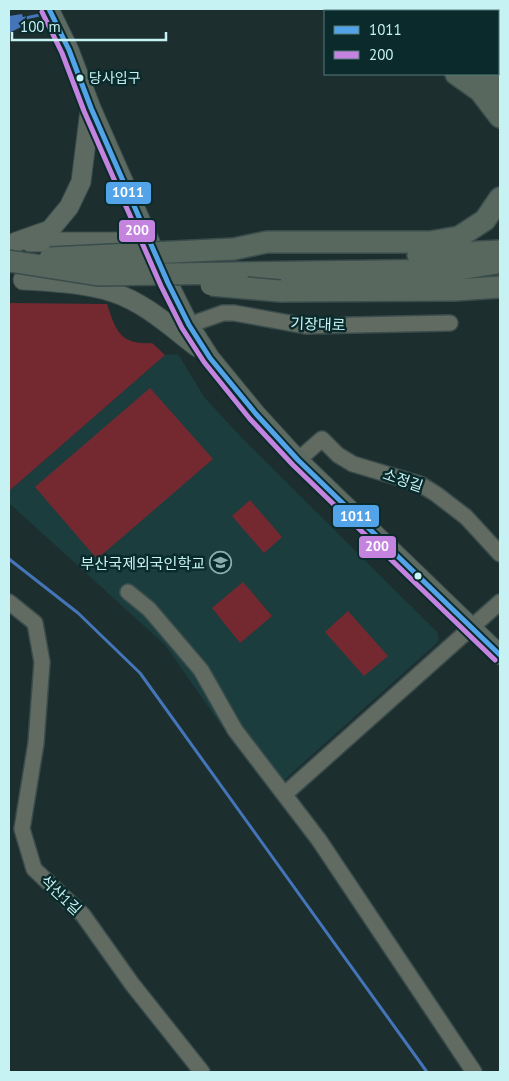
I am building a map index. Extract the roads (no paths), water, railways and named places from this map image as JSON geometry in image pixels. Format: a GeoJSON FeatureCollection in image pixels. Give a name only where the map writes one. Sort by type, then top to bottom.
{"type":"FeatureCollection","features":[{"type":"Feature","properties":{"kind":"highway"},"geometry":{"type":"LineString","coordinates":[[457,75],[480,91],[500,117]]}},
{"type":"Feature","properties":{"kind":"highway"},"geometry":{"type":"LineString","coordinates":[[474,75],[500,88]]}},
{"type":"Feature","properties":{"kind":"highway"},"geometry":{"type":"LineString","coordinates":[[234,249],[267,242],[430,242],[459,237],[485,220],[500,198]]}},
{"type":"Feature","properties":{"kind":"highway"},"geometry":{"type":"LineString","coordinates":[[11,252],[234,249],[269,255],[442,255],[500,251]]}},
{"type":"Feature","properties":{"kind":"highway"},"geometry":{"type":"LineString","coordinates":[[11,252],[98,275],[280,291],[455,290],[500,287]]}},
{"type":"Feature","properties":{"kind":"highway"},"geometry":{"type":"LineString","coordinates":[[98,275],[454,270],[500,263]]}},
{"type":"Feature","properties":{"kind":"main road"},"geometry":{"type":"LineString","coordinates":[[52,15],[69,50],[91,108],[149,242],[189,325],[210,358],[256,414],[298,460],[500,655]]}},
{"type":"Feature","properties":{"kind":"main road"},"geometry":{"type":"LineString","coordinates":[[11,252],[50,230],[69,207],[81,182],[91,108]]}},
{"type":"Feature","properties":{"kind":"main road"},"geometry":{"type":"LineString","coordinates":[[11,252],[149,242]]}},
{"type":"Feature","properties":{"kind":"main road"},"geometry":{"type":"LineString","coordinates":[[16,280],[168,282]]}},
{"type":"Feature","properties":{"kind":"main road"},"geometry":{"type":"LineString","coordinates":[[16,280],[80,284],[114,292],[140,305],[210,358]]}},
{"type":"Feature","properties":{"kind":"street","name":"기장대로"},"geometry":{"type":"LineString","coordinates":[[189,325],[223,313],[234,313],[306,326],[450,323]]}},
{"type":"Feature","properties":{"kind":"street","name":"소정길"},"geometry":{"type":"LineString","coordinates":[[298,460],[322,439],[338,455],[353,464],[420,484],[458,509],[500,554]]}},
{"type":"Feature","properties":{"kind":"street"},"geometry":{"type":"LineString","coordinates":[[128,592],[150,609],[201,670],[235,730],[286,793],[319,840],[474,1072]]}},
{"type":"Feature","properties":{"kind":"street","name":"석산1길"},"geometry":{"type":"LineString","coordinates":[[9,602],[35,623],[42,662],[36,743],[22,829],[34,869],[83,915],[132,984],[202,1072]]}},
{"type":"Feature","properties":{"kind":"street"},"geometry":{"type":"LineString","coordinates":[[286,793],[500,602]]}},
{"type":"Feature","properties":{"kind":"water"},"geometry":{"type":"Polygon","coordinates":[[[22,14],[25,25],[9,33],[9,16],[22,14]]]}},
{"type":"Feature","properties":{"kind":"waterway"},"geometry":{"type":"LineString","coordinates":[[21,19],[44,14]]}},
{"type":"Feature","properties":{"kind":"waterway"},"geometry":{"type":"LineString","coordinates":[[9,559],[78,613],[140,673],[427,1072]]}},
{"type":"Feature","properties":{"kind":"place","name":"당사입구"},"geometry":{"type":"Point","coordinates":[80,78]}},
{"type":"Feature","properties":{"kind":"place","name":"부산국제외국인학교"},"geometry":{"type":"Point","coordinates":[221,563]}}]}
